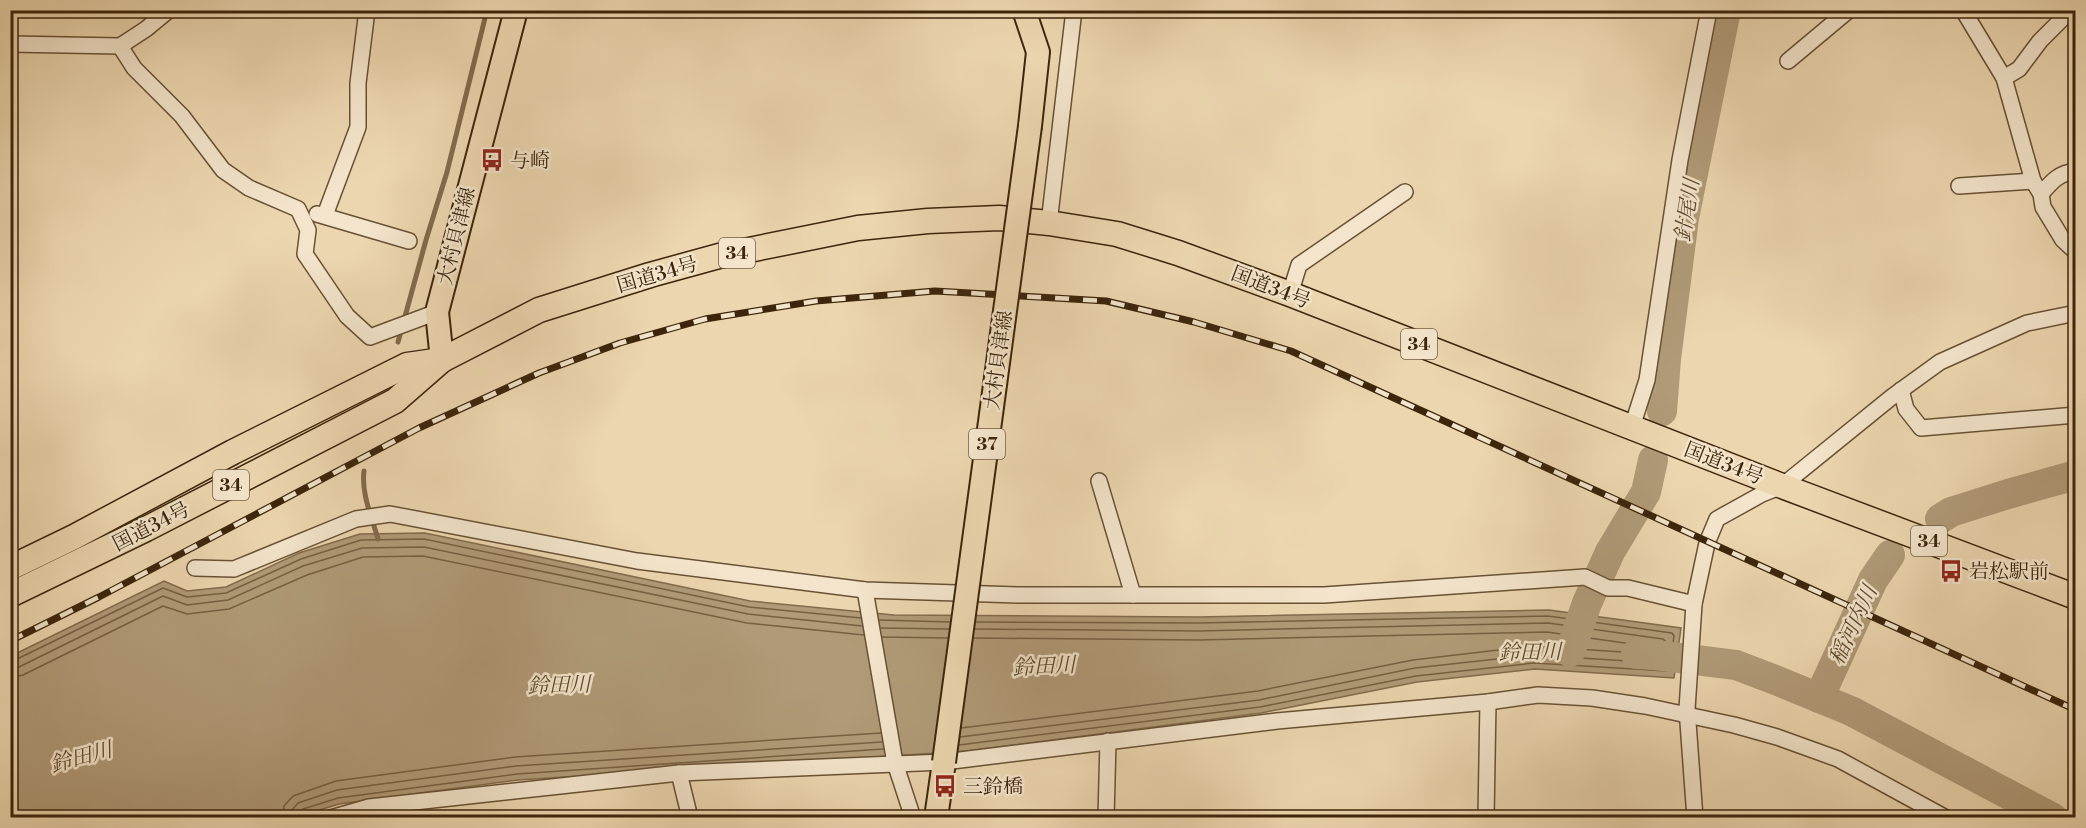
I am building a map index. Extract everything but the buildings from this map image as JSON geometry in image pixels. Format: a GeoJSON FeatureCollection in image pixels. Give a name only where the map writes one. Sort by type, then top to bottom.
{"type":"FeatureCollection","features":[{"type":"Feature","properties":{"kind":"highway","name":"国道34号"},"geometry":{"type":"LineString","coordinates":[[10,595],[146,529],[396,401],[442,360],[539,310],[719,256],[858,228],[928,221],[999,218],[1049,223],[1127,237],[1178,253],[2076,597]]}},
{"type":"Feature","properties":{"kind":"highway","name":"国道34号"},"geometry":{"type":"LineString","coordinates":[[10,568],[407,364],[442,360]]}},
{"type":"Feature","properties":{"kind":"main road","name":"大村貝津線"},"geometry":{"type":"LineString","coordinates":[[442,360],[427,316],[516,10]]}},
{"type":"Feature","properties":{"kind":"main road","name":"大村貝津線"},"geometry":{"type":"LineString","coordinates":[[936,818],[1030,126],[1038,52],[1024,10]]}},
{"type":"Feature","properties":{"kind":"street"},"geometry":{"type":"LineString","coordinates":[[10,44],[120,46],[169,10]]}},
{"type":"Feature","properties":{"kind":"street"},"geometry":{"type":"LineString","coordinates":[[324,215],[358,127],[358,83],[367,10]]}},
{"type":"Feature","properties":{"kind":"street"},"geometry":{"type":"LineString","coordinates":[[1049,223],[1074,10]]}},
{"type":"Feature","properties":{"kind":"street"},"geometry":{"type":"LineString","coordinates":[[1632,427],[1647,380],[1680,160],[1709,10]]}},
{"type":"Feature","properties":{"kind":"street"},"geometry":{"type":"LineString","coordinates":[[1788,61],[1849,10]]}},
{"type":"Feature","properties":{"kind":"street"},"geometry":{"type":"LineString","coordinates":[[2004,78],[2019,69],[2040,41],[2071,10]]}},
{"type":"Feature","properties":{"kind":"street"},"geometry":{"type":"LineString","coordinates":[[1969,13],[2004,78],[2043,207],[2063,240],[2076,252]]}},
{"type":"Feature","properties":{"kind":"street"},"geometry":{"type":"LineString","coordinates":[[120,46],[135,68],[182,116],[223,170],[249,188],[298,209],[308,230],[305,254],[347,316],[370,337],[427,316]]}},
{"type":"Feature","properties":{"kind":"street"},"geometry":{"type":"LineString","coordinates":[[1959,186],[2037,187],[2066,172],[2076,171]]}},
{"type":"Feature","properties":{"kind":"street"},"geometry":{"type":"LineString","coordinates":[[1290,294],[1299,265],[1405,192]]}},
{"type":"Feature","properties":{"kind":"street"},"geometry":{"type":"LineString","coordinates":[[303,220],[319,213],[409,241]]}},
{"type":"Feature","properties":{"kind":"street"},"geometry":{"type":"LineString","coordinates":[[1339,218],[1348,231]]}},
{"type":"Feature","properties":{"kind":"street"},"geometry":{"type":"LineString","coordinates":[[1695,818],[1687,713],[1694,607],[1707,543],[1718,519],[1762,494],[1782,486],[1901,390],[1940,362],[2027,323],[2076,313]]}},
{"type":"Feature","properties":{"kind":"street"},"geometry":{"type":"LineString","coordinates":[[1901,390],[1906,409],[1921,428],[2076,415]]}},
{"type":"Feature","properties":{"kind":"street"},"geometry":{"type":"LineString","coordinates":[[1099,481],[1133,595]]}},
{"type":"Feature","properties":{"kind":"street"},"geometry":{"type":"LineString","coordinates":[[195,568],[234,569],[356,519],[390,514],[637,561],[865,590],[1019,595],[1324,595],[1585,577],[1608,588],[1628,588],[1694,607]]}},
{"type":"Feature","properties":{"kind":"street"},"geometry":{"type":"LineString","coordinates":[[865,590],[894,758],[913,818]]}},
{"type":"Feature","properties":{"kind":"street"},"geometry":{"type":"LineString","coordinates":[[331,818],[369,807],[679,773],[894,758],[944,762],[1277,721],[1488,702],[1538,695],[1592,698],[1687,713],[1734,724],[1838,759],[1946,818]]}},
{"type":"Feature","properties":{"kind":"street"},"geometry":{"type":"LineString","coordinates":[[1486,818],[1488,702]]}},
{"type":"Feature","properties":{"kind":"street"},"geometry":{"type":"LineString","coordinates":[[1106,818],[1107,741]]}},
{"type":"Feature","properties":{"kind":"street"},"geometry":{"type":"LineString","coordinates":[[679,773],[690,818]]}},
{"type":"Feature","properties":{"kind":"water"},"geometry":{"type":"Polygon","coordinates":[[[425,533],[750,601],[894,615],[1199,617],[1549,610],[1681,628],[1674,678],[1535,669],[1417,682],[1261,713],[967,751],[518,780],[339,804],[297,817],[11,818],[11,656],[164,581],[187,591],[226,587],[299,553],[360,534],[425,533]]]}},
{"type":"Feature","properties":{"kind":"waterway"},"geometry":{"type":"LineString","coordinates":[[398,342],[447,172],[487,10]]}},
{"type":"Feature","properties":{"kind":"waterway","name":"針尾川"},"geometry":{"type":"LineString","coordinates":[[1662,411],[1666,359],[1684,218],[1726,10]]}},
{"type":"Feature","properties":{"kind":"waterway","name":"針尾川"},"geometry":{"type":"LineString","coordinates":[[1570,652],[1587,603],[1610,552],[1646,492],[1653,460]]}},
{"type":"Feature","properties":{"kind":"waterway"},"geometry":{"type":"LineString","coordinates":[[364,471],[366,497],[378,539]]}},
{"type":"Feature","properties":{"kind":"waterway","name":"稲河内川"},"geometry":{"type":"LineString","coordinates":[[1940,519],[1951,512],[2076,475]]}},
{"type":"Feature","properties":{"kind":"waterway","name":"稲河内川"},"geometry":{"type":"LineString","coordinates":[[1819,698],[1873,580],[1890,555]]}},
{"type":"Feature","properties":{"kind":"waterway","name":"鈴田川"},"geometry":{"type":"LineString","coordinates":[[1636,654],[1736,665],[1778,681],[1851,711],[2053,818]]}},
{"type":"Feature","properties":{"kind":"railway"},"geometry":{"type":"LineString","coordinates":[[10,641],[99,597],[419,428],[539,373],[620,343],[705,319],[816,301],[935,291],[1106,301],[1194,322],[1291,351],[2076,710]]}},
{"type":"Feature","properties":{"kind":"place","name":"与崎"},"geometry":{"type":"Point","coordinates":[492,160]}},
{"type":"Feature","properties":{"kind":"place","name":"岩松駅前"},"geometry":{"type":"Point","coordinates":[1951,571]}},
{"type":"Feature","properties":{"kind":"place","name":"三鈴橋"},"geometry":{"type":"Point","coordinates":[945,786]}}]}
